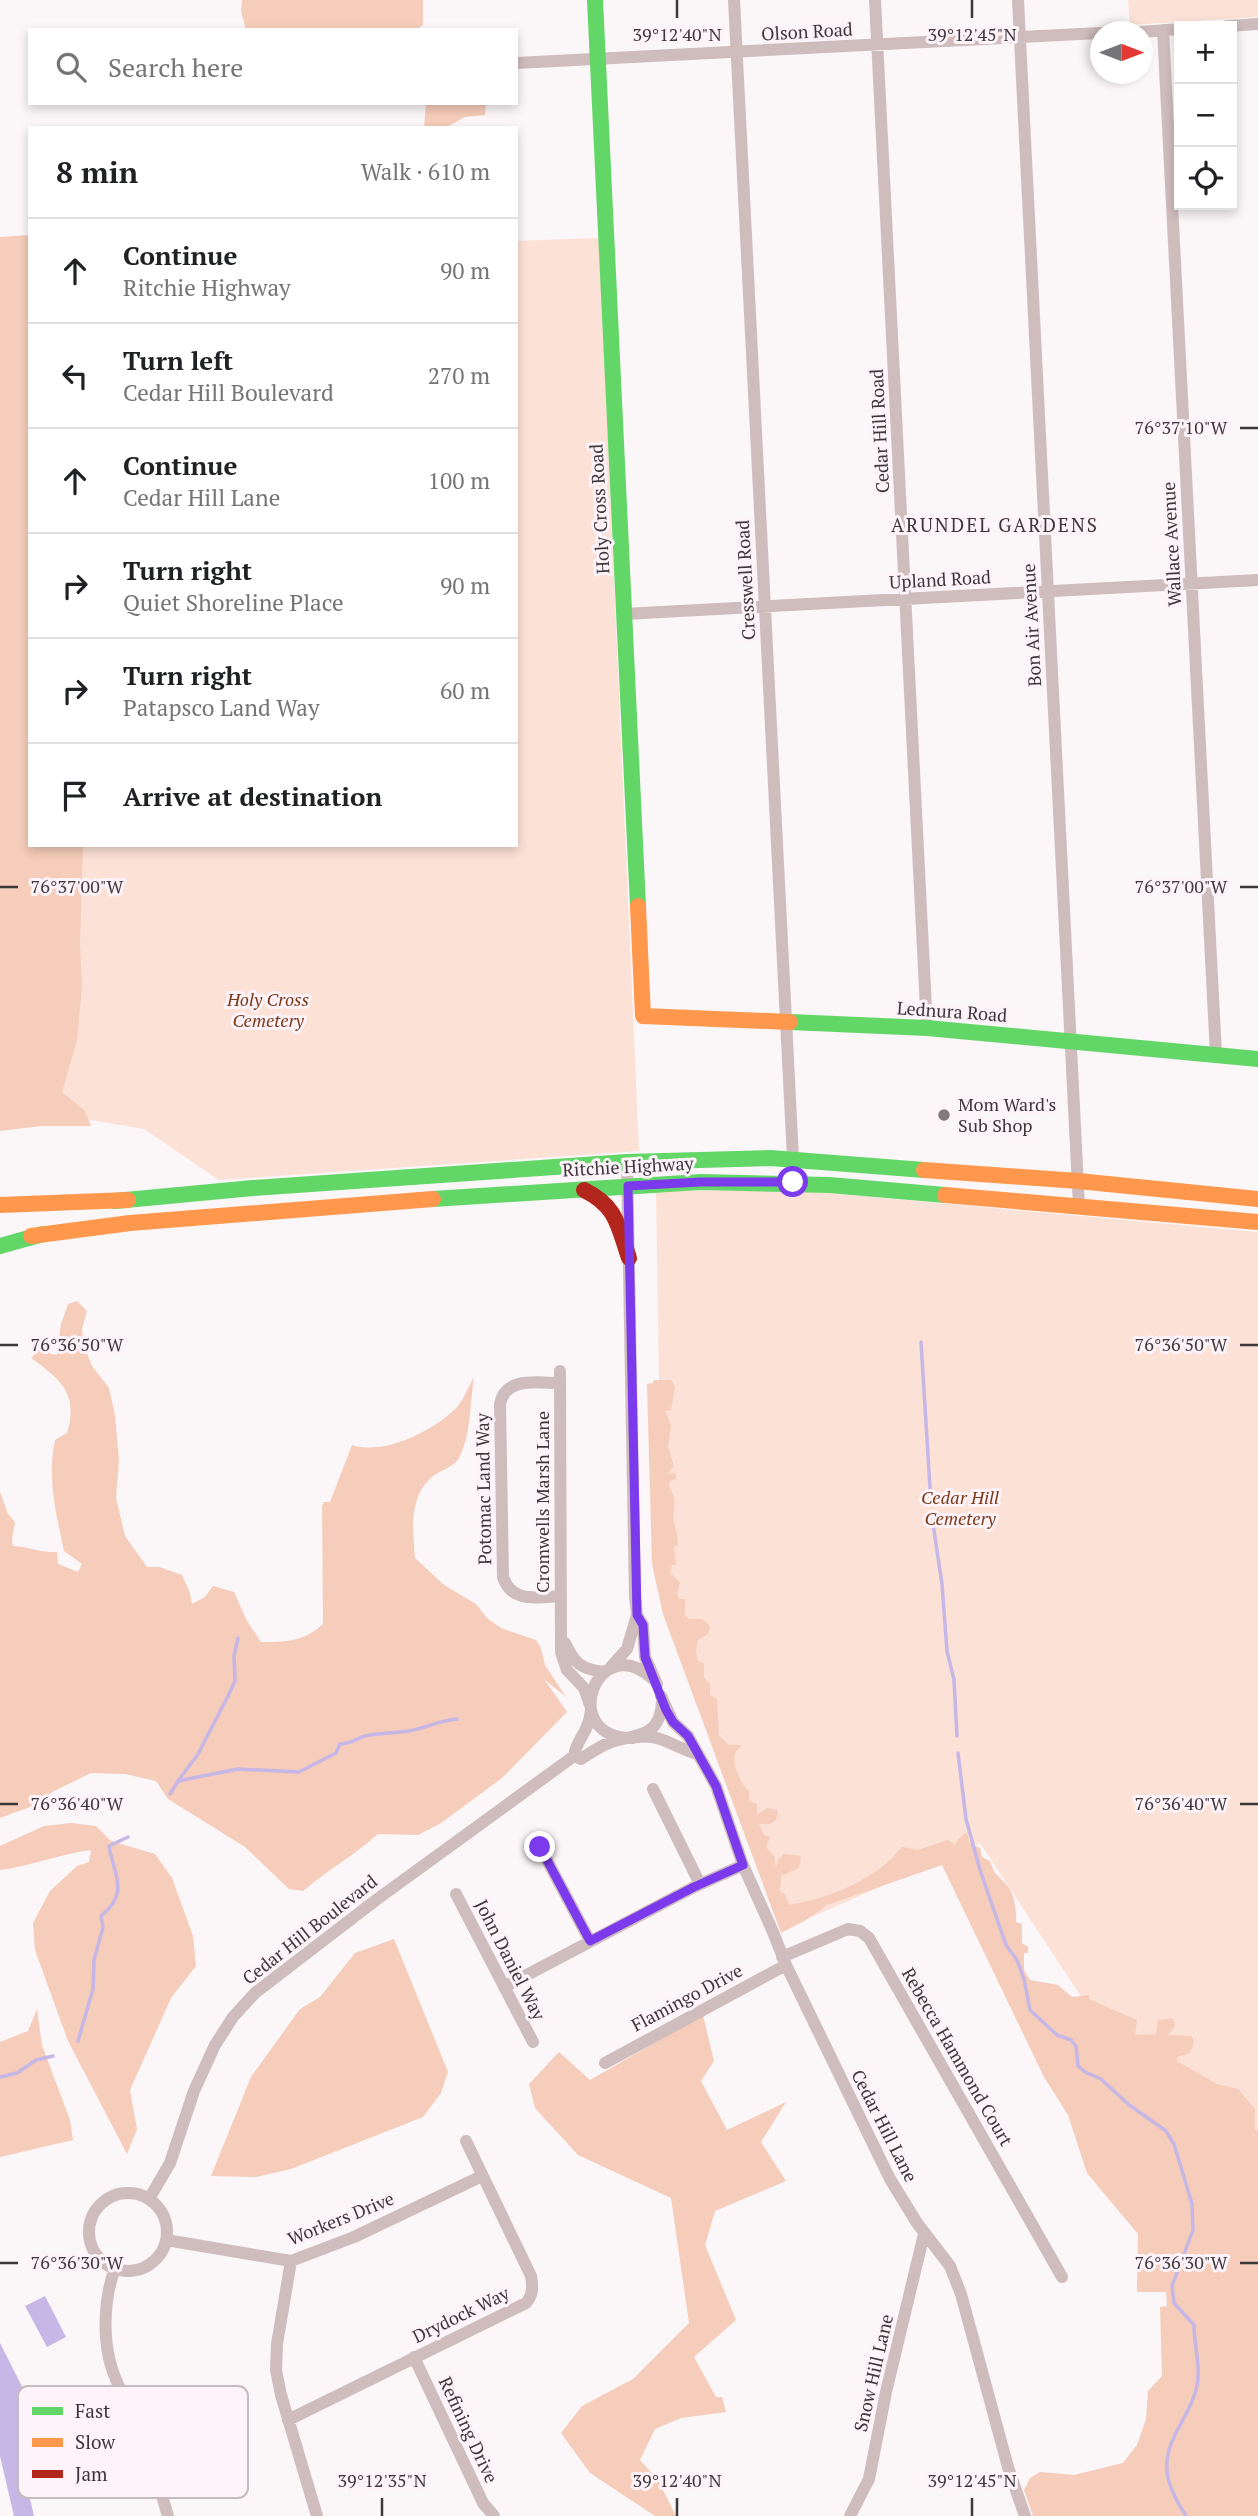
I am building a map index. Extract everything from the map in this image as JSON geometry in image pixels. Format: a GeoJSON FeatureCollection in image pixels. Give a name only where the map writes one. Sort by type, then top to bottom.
{"type":"FeatureCollection","features":[{"type":"Feature","properties":{"kind":"main road","name":"Holy Cross Road"},"geometry":{"type":"LineString","coordinates":[[595,0],[643,1016]]}},
{"type":"Feature","properties":{"kind":"main road","name":"Lednura Road"},"geometry":{"type":"LineString","coordinates":[[643,1016],[928,1028],[1258,1059]]}},
{"type":"Feature","properties":{"kind":"main road","name":"Ritchie Highway"},"geometry":{"type":"LineString","coordinates":[[0,1214],[128,1199],[627,1162],[793,1158],[1258,1199]]}},
{"type":"Feature","properties":{"kind":"main road","name":"Ritchie Highway"},"geometry":{"type":"LineString","coordinates":[[0,1240],[130,1223],[258,1212],[700,1182],[793,1182],[1258,1222]]}},
{"type":"Feature","properties":{"kind":"main road"},"geometry":{"type":"LineString","coordinates":[[581,1189],[600,1196],[612,1208],[629,1258]]}},
{"type":"Feature","properties":{"kind":"main road"},"geometry":{"type":"LineString","coordinates":[[0,1205],[128,1199]]}},
{"type":"Feature","properties":{"kind":"main road"},"geometry":{"type":"LineString","coordinates":[[0,1246],[43,1234]]}},
{"type":"Feature","properties":{"kind":"street","name":"Cresswell Road"},"geometry":{"type":"LineString","coordinates":[[734,0],[793,1158]]}},
{"type":"Feature","properties":{"kind":"street","name":"Cedar Hill Road"},"geometry":{"type":"LineString","coordinates":[[875,0],[928,1028]]}},
{"type":"Feature","properties":{"kind":"street","name":"Bon Air Avenue"},"geometry":{"type":"LineString","coordinates":[[1018,0],[1079,1206]]}},
{"type":"Feature","properties":{"kind":"street"},"geometry":{"type":"LineString","coordinates":[[1237,25],[1258,24]]}},
{"type":"Feature","properties":{"kind":"street"},"geometry":{"type":"LineString","coordinates":[[1153,31],[1174,29]]}},
{"type":"Feature","properties":{"kind":"street","name":"Wallace Avenue"},"geometry":{"type":"LineString","coordinates":[[1163,30],[1216,1055]]}},
{"type":"Feature","properties":{"kind":"street","name":"Olson Road"},"geometry":{"type":"LineString","coordinates":[[518,63],[736,54],[1090,34]]}},
{"type":"Feature","properties":{"kind":"street","name":"Upland Road"},"geometry":{"type":"LineString","coordinates":[[624,614],[1258,580]]}},
{"type":"Feature","properties":{"kind":"street"},"geometry":{"type":"LineString","coordinates":[[574,1756],[575,1749],[586,1732],[592,1688],[627,1649],[637,1615],[627,1162]]}},
{"type":"Feature","properties":{"kind":"street","name":"Cromwells Marsh Lane"},"geometry":{"type":"LineString","coordinates":[[560,1377],[561,1652],[567,1671],[584,1688],[591,1708]]}},
{"type":"Feature","properties":{"kind":"street","name":"Potomac Land Way"},"geometry":{"type":"LineString","coordinates":[[560,1377],[513,1385],[504,1393],[499,1404],[503,1577],[512,1593],[521,1597],[561,1596]]}},
{"type":"Feature","properties":{"kind":"street"},"geometry":{"type":"LineString","coordinates":[[636,1737],[649,1731],[659,1718],[661,1710],[659,1690],[645,1657],[643,1625],[637,1615]]}},
{"type":"Feature","properties":{"kind":"street"},"geometry":{"type":"LineString","coordinates":[[561,1634],[575,1662],[607,1670],[619,1666],[636,1668],[647,1674],[659,1690]]}},
{"type":"Feature","properties":{"kind":"street","name":"Cedar Hill Lane"},"geometry":{"type":"LineString","coordinates":[[659,1690],[673,1722],[688,1736],[716,1786],[743,1865],[784,1961],[880,2161],[903,2201],[950,2266],[1008,2467],[1025,2516]]}},
{"type":"Feature","properties":{"kind":"street"},"geometry":{"type":"LineString","coordinates":[[591,1708],[597,1723],[610,1734],[622,1738],[651,1735],[697,1754]]}},
{"type":"Feature","properties":{"kind":"street","name":"Cedar Hill Boulevard"},"geometry":{"type":"LineString","coordinates":[[149,2199],[170,2163],[194,2091],[215,2045],[233,2017],[255,1993],[376,1900],[574,1756],[581,1759],[607,1744],[636,1737]]}},
{"type":"Feature","properties":{"kind":"street"},"geometry":{"type":"LineString","coordinates":[[653,1789],[700,1884]]}},
{"type":"Feature","properties":{"kind":"street"},"geometry":{"type":"LineString","coordinates":[[540,1847],[590,1941]]}},
{"type":"Feature","properties":{"kind":"street"},"geometry":{"type":"LineString","coordinates":[[504,1987],[700,1884],[743,1865]]}},
{"type":"Feature","properties":{"kind":"street","name":"John Daniel Way"},"geometry":{"type":"LineString","coordinates":[[456,1894],[533,2042]]}},
{"type":"Feature","properties":{"kind":"street","name":"Rebecca Hammond Court"},"geometry":{"type":"LineString","coordinates":[[784,1961],[848,1929],[860,1931],[869,1938],[1062,2277]]}},
{"type":"Feature","properties":{"kind":"street","name":"Flamingo Drive"},"geometry":{"type":"LineString","coordinates":[[605,2063],[784,1961]]}},
{"type":"Feature","properties":{"kind":"street","name":"Drydock Way"},"geometry":{"type":"LineString","coordinates":[[288,2420],[526,2303],[531,2297],[531,2276],[466,2141]]}},
{"type":"Feature","properties":{"kind":"street","name":"Workers Drive"},"geometry":{"type":"LineString","coordinates":[[166,2240],[292,2261],[354,2236],[482,2176]]}},
{"type":"Feature","properties":{"kind":"street"},"geometry":{"type":"LineString","coordinates":[[133,2193],[149,2199],[162,2213],[166,2224],[166,2240],[157,2258],[147,2266],[136,2270],[115,2268],[102,2260],[94,2250],[90,2239],[93,2215],[110,2197],[133,2193]]}},
{"type":"Feature","properties":{"kind":"street","name":"Snow Hill Lane"},"geometry":{"type":"LineString","coordinates":[[850,2516],[869,2479],[888,2379],[925,2234]]}},
{"type":"Feature","properties":{"kind":"street"},"geometry":{"type":"LineString","coordinates":[[292,2261],[277,2344],[276,2370],[317,2516]]}},
{"type":"Feature","properties":{"kind":"street"},"geometry":{"type":"LineString","coordinates":[[115,2268],[108,2288],[106,2338],[112,2368],[120,2386]]}},
{"type":"Feature","properties":{"kind":"street","name":"Refining Drive"},"geometry":{"type":"LineString","coordinates":[[414,2357],[483,2503],[494,2516]]}},
{"type":"Feature","properties":{"kind":"street"},"geometry":{"type":"LineString","coordinates":[[162,2498],[168,2516]]}},
{"type":"Feature","properties":{"kind":"green space"},"geometry":{"type":"Polygon","coordinates":[[[1128,0],[1258,0],[1258,17],[1153,24],[1153,21],[1130,21],[1128,0]]]}},
{"type":"Feature","properties":{"kind":"green space","name":"Holy Cross Cemetery"},"geometry":{"type":"Polygon","coordinates":[[[599,238],[639,1151],[219,1180],[144,1129],[0,1105],[0,249],[28,847],[518,847],[518,241],[599,238]]]}},
{"type":"Feature","properties":{"kind":"green space","name":"Cedar Hill Cemetery"},"geometry":{"type":"Polygon","coordinates":[[[792,1190],[1258,1232],[1258,2516],[1221,2209],[980,1843],[791,1926],[680,1625],[669,1585],[661,1505],[656,1191],[792,1190]]]}},
{"type":"Feature","properties":{"kind":"shaded area"},"geometry":{"type":"Polygon","coordinates":[[[242,0],[423,0],[423,25],[418,28],[245,28],[241,11],[242,0]]]}},
{"type":"Feature","properties":{"kind":"shaded area"},"geometry":{"type":"Polygon","coordinates":[[[426,105],[486,105],[485,115],[465,117],[449,126],[424,126],[426,105]]]}},
{"type":"Feature","properties":{"kind":"shaded area"},"geometry":{"type":"Polygon","coordinates":[[[28,235],[28,847],[83,847],[80,945],[82,986],[77,1040],[62,1092],[85,1111],[91,1126],[41,1126],[0,1131],[0,237],[28,235]]]}},
{"type":"Feature","properties":{"kind":"shaded area"},"geometry":{"type":"Polygon","coordinates":[[[77,1301],[87,1311],[82,1329],[84,1346],[92,1366],[109,1388],[115,1415],[119,1460],[116,1498],[125,1536],[147,1567],[159,1567],[182,1575],[192,1604],[205,1597],[213,1586],[234,1592],[247,1621],[261,1642],[294,1640],[323,1624],[322,1506],[324,1502],[330,1502],[352,1445],[379,1447],[409,1439],[423,1432],[458,1406],[474,1377],[468,1429],[459,1458],[433,1476],[419,1494],[413,1525],[415,1558],[444,1585],[476,1604],[488,1619],[501,1628],[536,1640],[545,1665],[566,1697],[544,1679],[567,1712],[502,1778],[441,1823],[418,1835],[378,1834],[303,1891],[289,1889],[245,1847],[168,1799],[156,1781],[125,1774],[91,1773],[54,1791],[30,1807],[0,1818],[0,1492],[8,1514],[15,1522],[13,1546],[57,1552],[58,1564],[78,1572],[82,1564],[64,1551],[52,1482],[55,1440],[67,1433],[70,1419],[69,1397],[58,1380],[31,1358],[44,1345],[51,1354],[57,1355],[61,1324],[68,1304],[77,1301]]]}},
{"type":"Feature","properties":{"kind":"shaded area"},"geometry":{"type":"Polygon","coordinates":[[[654,1380],[671,1380],[675,1387],[671,1410],[665,1411],[671,1425],[668,1447],[674,1466],[667,1474],[676,1473],[676,1479],[670,1481],[669,1487],[675,1502],[673,1516],[678,1546],[674,1546],[676,1565],[672,1565],[670,1573],[680,1582],[677,1594],[679,1599],[685,1599],[685,1615],[689,1619],[702,1619],[710,1626],[708,1634],[698,1640],[698,1661],[704,1663],[704,1678],[710,1684],[710,1695],[717,1699],[719,1735],[729,1745],[742,1745],[734,1758],[740,1780],[749,1791],[749,1801],[757,1804],[757,1815],[767,1808],[778,1810],[776,1820],[770,1824],[759,1824],[764,1835],[770,1837],[766,1847],[774,1856],[776,1868],[778,1860],[784,1854],[801,1856],[799,1868],[781,1876],[780,1892],[785,1894],[789,1905],[820,1898],[851,1886],[879,1869],[902,1847],[918,1850],[948,1840],[955,1845],[967,1832],[969,1842],[980,1848],[982,1857],[990,1861],[1011,1892],[1016,1922],[1022,1924],[1022,1943],[1028,1947],[1028,1953],[1024,1953],[1024,1970],[1030,1980],[1058,1985],[1072,1997],[1089,1995],[1089,1999],[1137,2020],[1135,2035],[1156,2034],[1158,2020],[1173,2018],[1175,2026],[1168,2035],[1192,2036],[1194,2042],[1190,2053],[1177,2057],[1177,2061],[1217,2084],[1238,2089],[1255,2109],[1255,2129],[1258,2131],[1258,2516],[1033,2516],[1024,2490],[1030,2478],[1040,2472],[1074,2475],[1123,2463],[1137,2445],[1146,2419],[1148,2391],[1162,2376],[1160,2307],[1167,2306],[1166,2292],[1137,2292],[1138,2234],[1087,2173],[1068,2115],[1044,2077],[942,1865],[827,1905],[781,1933],[663,1614],[652,1564],[647,1384],[653,1383],[654,1380]]]}},
{"type":"Feature","properties":{"kind":"shaded area"},"geometry":{"type":"Polygon","coordinates":[[[71,1823],[96,1826],[111,1841],[155,1854],[172,1878],[193,1936],[196,1966],[171,1998],[130,2090],[137,2129],[127,2154],[68,2041],[35,1950],[33,1923],[50,1891],[77,1866],[89,1862],[91,1850],[0,1870],[0,1846],[44,1826],[71,1823]]]}},
{"type":"Feature","properties":{"kind":"shaded area"},"geometry":{"type":"Polygon","coordinates":[[[394,1939],[448,2072],[441,2093],[423,2117],[291,2169],[256,2177],[211,2176],[251,2077],[300,2009],[320,1997],[355,1953],[394,1939]]]}},
{"type":"Feature","properties":{"kind":"shaded area"},"geometry":{"type":"Polygon","coordinates":[[[37,2009],[42,2045],[70,2120],[73,2140],[0,2157],[0,2042],[28,2031],[37,2009]]]}},
{"type":"Feature","properties":{"kind":"shaded area"},"geometry":{"type":"Polygon","coordinates":[[[703,2015],[714,2061],[701,2081],[727,2130],[786,2102],[761,2142],[786,2181],[715,2211],[705,2245],[736,2320],[694,2357],[716,2397],[722,2397],[726,2412],[681,2418],[655,2429],[640,2460],[658,2480],[676,2516],[655,2516],[590,2473],[561,2433],[582,2406],[633,2379],[689,2323],[671,2198],[578,2155],[535,2108],[529,2084],[559,2052],[590,2080],[703,2015]]]}},
{"type":"Feature","properties":{"kind":"shaded area"},"geometry":{"type":"Polygon","coordinates":[[[45,2296],[66,2337],[47,2347],[25,2306],[45,2296]]]}},
{"type":"Feature","properties":{"kind":"shaded area"},"geometry":{"type":"Polygon","coordinates":[[[0,2343],[22,2386],[18,2386],[18,2498],[30,2498],[34,2516],[14,2516],[0,2456],[0,2343]]]}},
{"type":"Feature","properties":{"kind":"waterway"},"geometry":{"type":"LineString","coordinates":[[921,1342],[931,1504]]}},
{"type":"Feature","properties":{"kind":"waterway"},"geometry":{"type":"LineString","coordinates":[[933,1524],[942,1584],[947,1651],[954,1680],[957,1736]]}},
{"type":"Feature","properties":{"kind":"waterway"},"geometry":{"type":"LineString","coordinates":[[178,1781],[198,1754],[235,1681],[234,1656],[238,1638]]}},
{"type":"Feature","properties":{"kind":"waterway"},"geometry":{"type":"LineString","coordinates":[[170,1794],[178,1781],[238,1769],[299,1772],[336,1753],[340,1744],[365,1736],[409,1731],[457,1719]]}},
{"type":"Feature","properties":{"kind":"waterway"},"geometry":{"type":"LineString","coordinates":[[958,1753],[966,1819],[980,1870],[1006,1945],[1017,1960],[1024,1979],[1030,2010],[1057,2035],[1071,2040],[1076,2046],[1078,2066],[1101,2079],[1128,2104],[1166,2131],[1174,2144],[1192,2204],[1193,2230],[1172,2286],[1174,2303],[1194,2325],[1198,2382],[1167,2457],[1170,2486],[1186,2516]]}},
{"type":"Feature","properties":{"kind":"waterway"},"geometry":{"type":"LineString","coordinates":[[78,2041],[93,1989],[94,1960],[103,1927],[101,1916],[110,1907],[118,1891],[109,1846],[128,1837]]}},
{"type":"Feature","properties":{"kind":"waterway"},"geometry":{"type":"LineString","coordinates":[[0,2077],[17,2073],[36,2060],[53,2056]]}},
{"type":"Feature","properties":{"kind":"traffic: fast"},"geometry":{"type":"LineString","coordinates":[[595,0],[638,906]]}},
{"type":"Feature","properties":{"kind":"traffic: fast"},"geometry":{"type":"LineString","coordinates":[[790,1022],[927,1028],[1258,1059]]}},
{"type":"Feature","properties":{"kind":"traffic: fast"},"geometry":{"type":"LineString","coordinates":[[115,1201],[253,1188],[627,1162],[770,1158],[924,1170]]}},
{"type":"Feature","properties":{"kind":"traffic: fast"},"geometry":{"type":"LineString","coordinates":[[433,1199],[700,1182],[829,1185],[945,1195]]}},
{"type":"Feature","properties":{"kind":"traffic: fast"},"geometry":{"type":"LineString","coordinates":[[0,1246],[43,1234]]}},
{"type":"Feature","properties":{"kind":"traffic: slow"},"geometry":{"type":"LineString","coordinates":[[638,906],[643,1016],[790,1022]]}},
{"type":"Feature","properties":{"kind":"traffic: slow"},"geometry":{"type":"LineString","coordinates":[[924,1170],[1078,1181],[1258,1199]]}},
{"type":"Feature","properties":{"kind":"traffic: slow"},"geometry":{"type":"LineString","coordinates":[[945,1195],[1258,1222]]}},
{"type":"Feature","properties":{"kind":"traffic: slow"},"geometry":{"type":"LineString","coordinates":[[31,1236],[130,1223],[433,1199]]}},
{"type":"Feature","properties":{"kind":"traffic: slow"},"geometry":{"type":"LineString","coordinates":[[0,1205],[128,1200]]}},
{"type":"Feature","properties":{"kind":"traffic: jam"},"geometry":{"type":"LineString","coordinates":[[584,1190],[610,1210],[619,1227],[629,1258]]}},
{"type":"Feature","properties":{"kind":"place","name":"Mom Ward's Sub Shop"},"geometry":{"type":"Point","coordinates":[944,1115]}},
{"type":"Feature","properties":{"kind":"district","name":"ARUNDEL GARDENS"},"geometry":{"type":"Point","coordinates":[995,525]}},
{"type":"Feature","properties":{"kind":"route"},"geometry":{"type":"LineString","coordinates":[[540,1847],[590,1941],[743,1865],[716,1786],[688,1736],[679,1730],[666,1710],[645,1657],[643,1625],[637,1615],[628,1186],[700,1182],[793,1182]]}}]}
